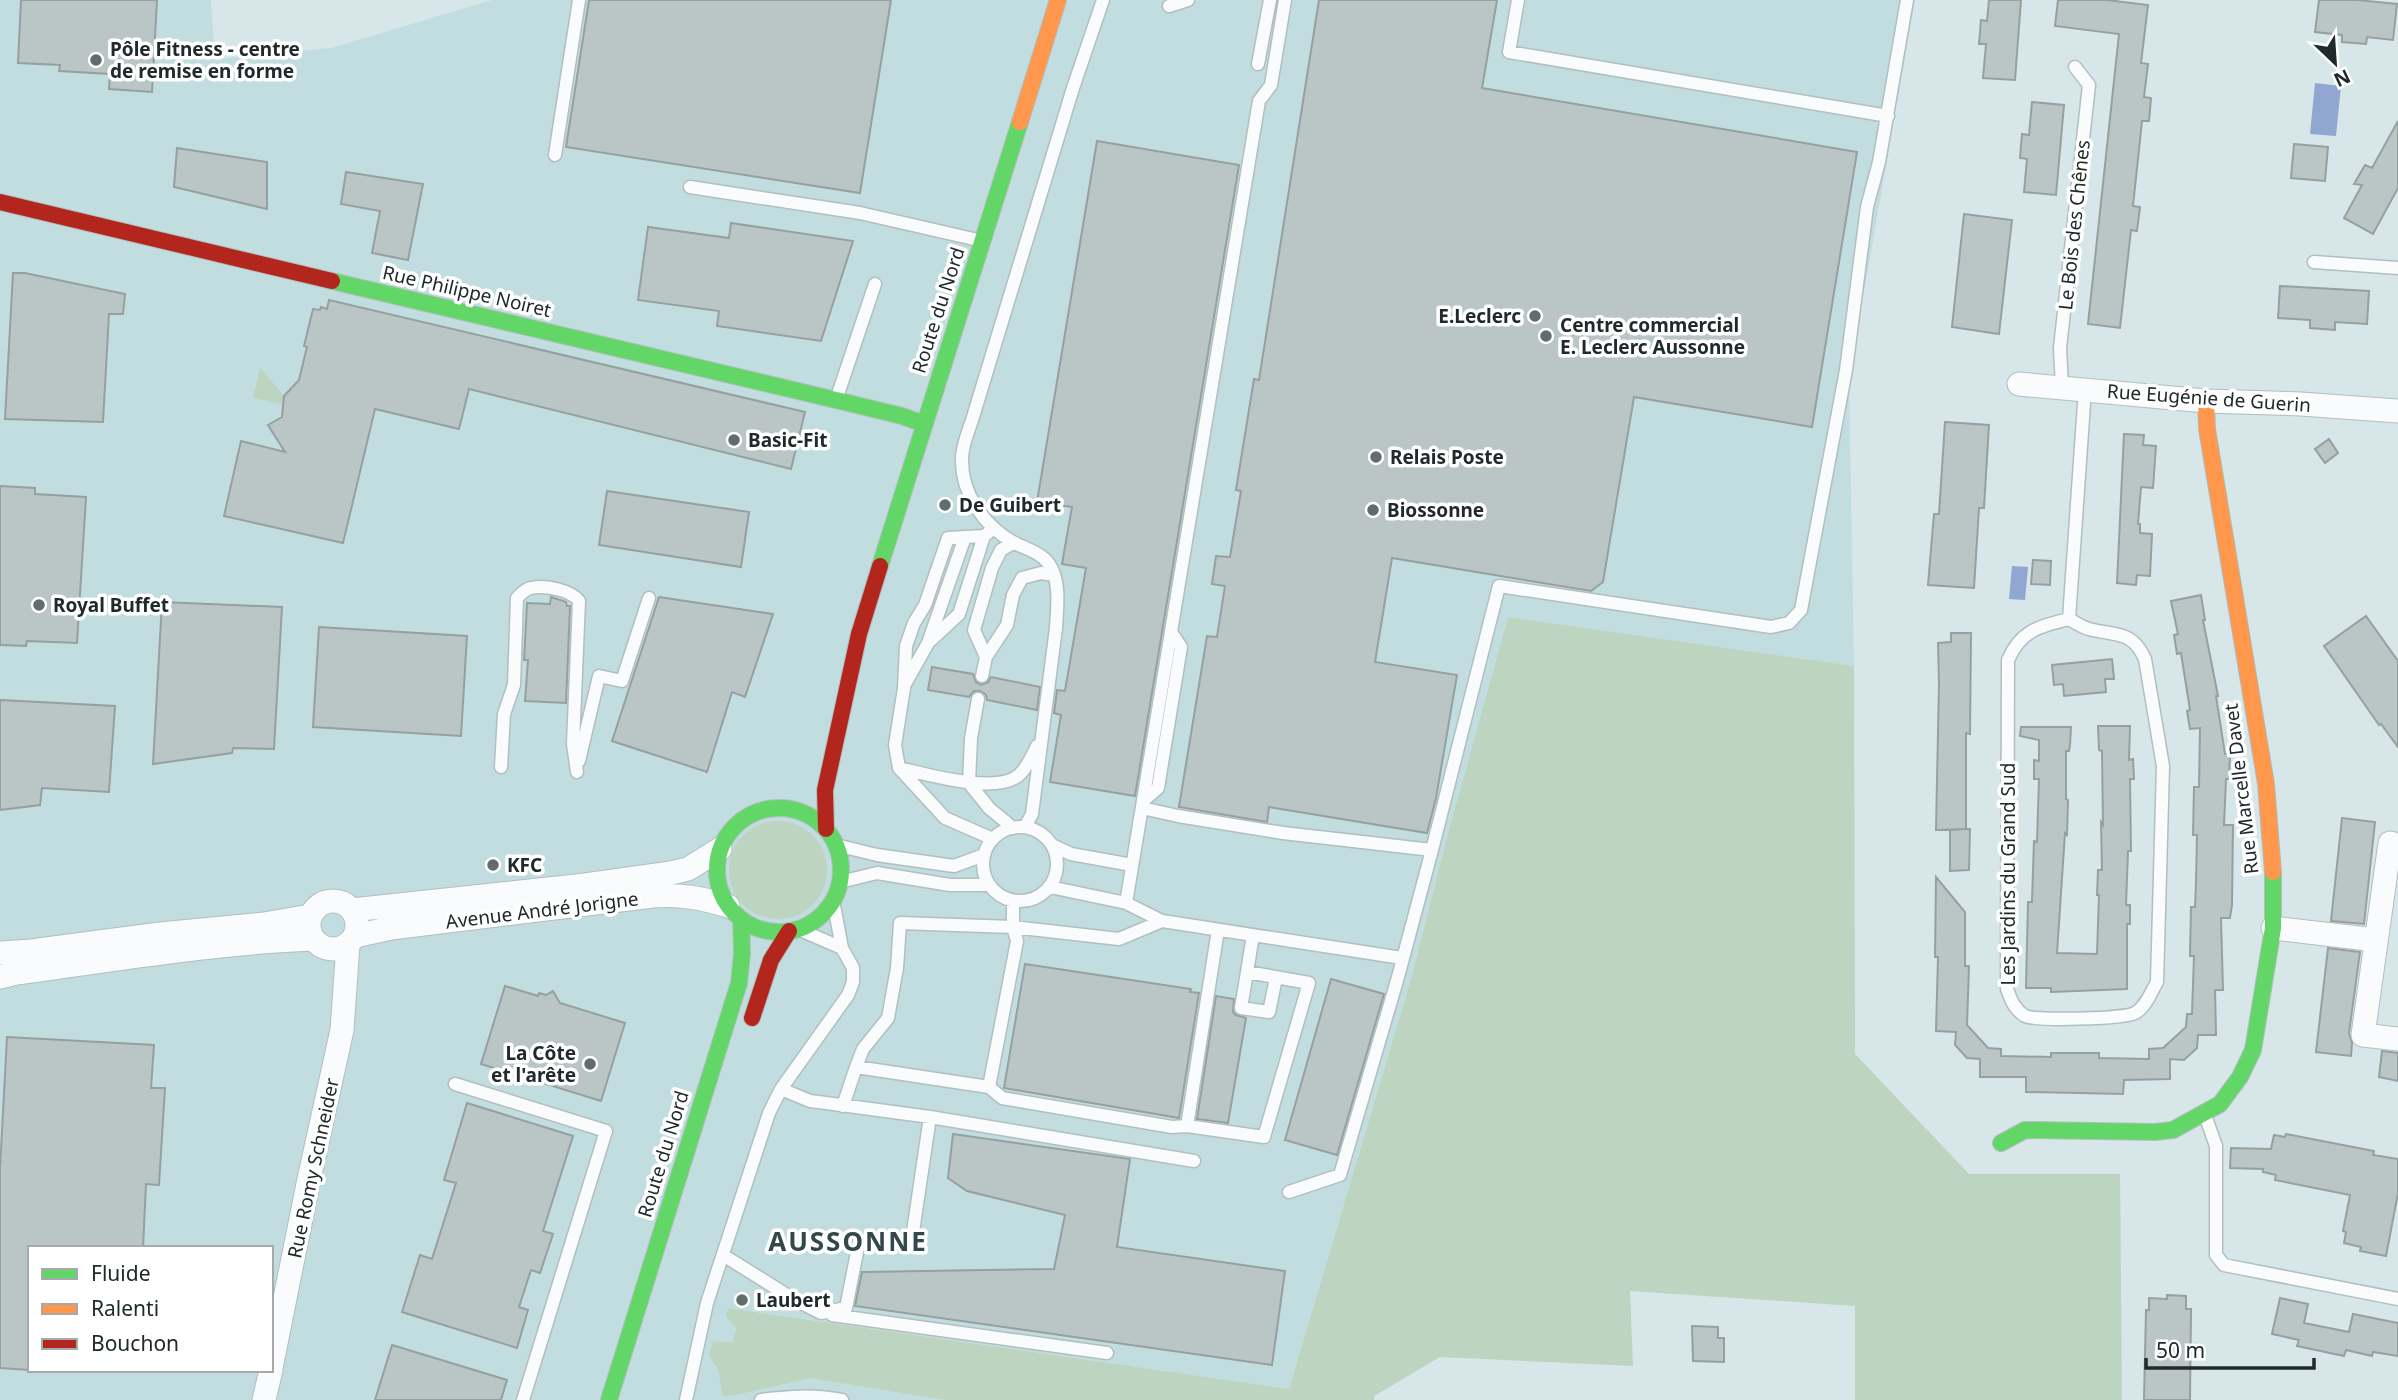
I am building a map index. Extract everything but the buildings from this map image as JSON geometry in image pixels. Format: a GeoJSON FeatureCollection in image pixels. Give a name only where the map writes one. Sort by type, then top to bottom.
{"type":"FeatureCollection","features":[{"type":"Feature","properties":{"kind":"main road","name":"Route du Nord"},"geometry":{"type":"LineString","coordinates":[[826,829],[825,790],[859,634],[1058,0]]}},
{"type":"Feature","properties":{"kind":"main road","name":"Rue Philippe Noiret"},"geometry":{"type":"LineString","coordinates":[[0,202],[836,400],[924,424]]}},
{"type":"Feature","properties":{"kind":"main road","name":"Rue Marcelle Davet"},"geometry":{"type":"LineString","coordinates":[[2001,1143],[2025,1130],[2155,1132],[2173,1129],[2220,1104],[2240,1077],[2253,1051],[2273,928],[2273,876],[2266,784],[2207,429],[2206,401]]}},
{"type":"Feature","properties":{"kind":"main road","name":"Route du Nord"},"geometry":{"type":"LineString","coordinates":[[827,709],[859,634]]}},
{"type":"Feature","properties":{"kind":"main road"},"geometry":{"type":"LineString","coordinates":[[773,808],[789,793]]}},
{"type":"Feature","properties":{"kind":"main road"},"geometry":{"type":"LineString","coordinates":[[788,808],[802,812],[826,829],[836,845],[841,863],[840,882],[833,900],[824,912],[812,922],[794,930],[772,932],[755,928],[734,913],[721,893],[716,864],[726,837],[740,821],[759,811],[788,808]]}},
{"type":"Feature","properties":{"kind":"main road","name":"Route du Nord"},"geometry":{"type":"LineString","coordinates":[[609,1400],[739,983],[742,953],[734,913]]}},
{"type":"Feature","properties":{"kind":"main road"},"geometry":{"type":"LineString","coordinates":[[745,1039],[771,960],[794,930]]}},
{"type":"Feature","properties":{"kind":"street","name":"Rue Eugénie de Guerin"},"geometry":{"type":"LineString","coordinates":[[2019,384],[2206,401],[2398,411]]}},
{"type":"Feature","properties":{"kind":"street"},"geometry":{"type":"LineString","coordinates":[[2398,845],[2390,844],[2363,1035],[2398,1039]]}},
{"type":"Feature","properties":{"kind":"street","name":"Avenue André Jorigne"},"geometry":{"type":"LineString","coordinates":[[352,910],[671,873],[688,869],[720,849]]}},
{"type":"Feature","properties":{"kind":"street","name":"Avenue André Jorigne"},"geometry":{"type":"LineString","coordinates":[[351,940],[391,928],[674,894],[692,897],[734,913]]}},
{"type":"Feature","properties":{"kind":"street"},"geometry":{"type":"LineString","coordinates":[[0,953],[264,924],[315,934],[337,949],[351,940],[357,922],[347,905],[333,901],[319,905],[315,934],[343,1009]]}},
{"type":"Feature","properties":{"kind":"street"},"geometry":{"type":"LineString","coordinates":[[2273,928],[2376,940]]}},
{"type":"Feature","properties":{"kind":"street"},"geometry":{"type":"LineString","coordinates":[[0,977],[162,952],[315,934]]}},
{"type":"Feature","properties":{"kind":"street","name":"Rue Romy Schneider"},"geometry":{"type":"LineString","coordinates":[[273,1359],[342,1030],[351,940]]}},
{"type":"Feature","properties":{"kind":"street","name":"Rue Romy Schneider"},"geometry":{"type":"LineString","coordinates":[[264,1400],[270,1372]]}},
{"type":"Feature","properties":{"kind":"lane"},"geometry":{"type":"LineString","coordinates":[[555,155],[579,0]]}},
{"type":"Feature","properties":{"kind":"lane"},"geometry":{"type":"LineString","coordinates":[[928,643],[959,614],[989,533],[970,492],[962,459],[965,444],[1073,88],[1103,0]]}},
{"type":"Feature","properties":{"kind":"lane"},"geometry":{"type":"LineString","coordinates":[[1169,6],[1188,0]]}},
{"type":"Feature","properties":{"kind":"lane"},"geometry":{"type":"LineString","coordinates":[[1258,64],[1269,0]]}},
{"type":"Feature","properties":{"kind":"lane"},"geometry":{"type":"LineString","coordinates":[[1126,903],[1259,101],[1271,85],[1285,0]]}},
{"type":"Feature","properties":{"kind":"lane"},"geometry":{"type":"LineString","coordinates":[[1518,0],[1509,52],[1888,116]]}},
{"type":"Feature","properties":{"kind":"lane"},"geometry":{"type":"LineString","coordinates":[[1289,1192],[1340,1175],[1432,850],[1499,586],[1771,627],[1789,623],[1801,610],[1846,370],[1867,207],[1880,162],[1907,0]]}},
{"type":"Feature","properties":{"kind":"lane","name":"Le Bois des Chênes"},"geometry":{"type":"LineString","coordinates":[[2073,388],[2060,348],[2089,85],[2075,67]]}},
{"type":"Feature","properties":{"kind":"lane"},"geometry":{"type":"LineString","coordinates":[[690,187],[860,213],[982,240]]}},
{"type":"Feature","properties":{"kind":"lane"},"geometry":{"type":"LineString","coordinates":[[2314,262],[2398,263]]}},
{"type":"Feature","properties":{"kind":"lane"},"geometry":{"type":"LineString","coordinates":[[836,400],[874,284]]}},
{"type":"Feature","properties":{"kind":"lane"},"geometry":{"type":"LineString","coordinates":[[2069,619],[2073,388]]}},
{"type":"Feature","properties":{"kind":"lane"},"geometry":{"type":"LineString","coordinates":[[993,839],[945,818],[899,768],[895,746],[904,688],[906,646],[914,623],[925,605],[948,538],[989,533],[1039,555],[1054,575],[1058,602],[1056,628],[1032,814],[1019,828]]}},
{"type":"Feature","properties":{"kind":"lane"},"geometry":{"type":"LineString","coordinates":[[904,688],[928,643],[965,537]]}},
{"type":"Feature","properties":{"kind":"lane"},"geometry":{"type":"LineString","coordinates":[[986,657],[975,630],[992,568],[1001,550],[1013,542]]}},
{"type":"Feature","properties":{"kind":"lane"},"geometry":{"type":"LineString","coordinates":[[982,676],[986,657],[1007,625],[1013,595],[1023,578],[1041,573],[1054,575]]}},
{"type":"Feature","properties":{"kind":"lane"},"geometry":{"type":"LineString","coordinates":[[501,767],[504,714],[514,685],[517,598],[532,588],[568,591],[579,601],[573,744],[577,772],[599,676],[622,681],[649,598]]}},
{"type":"Feature","properties":{"kind":"lane","name":"Les Jardins du Grand Sud"},"geometry":{"type":"LineString","coordinates":[[2069,619],[2087,629],[2130,638],[2140,647],[2145,659],[2164,766],[2157,982],[2146,1002],[2136,1013],[2116,1018],[2028,1017],[2014,1007],[2007,989],[2008,660],[2022,636],[2043,625],[2069,619]]}},
{"type":"Feature","properties":{"kind":"lane"},"geometry":{"type":"LineString","coordinates":[[978,699],[971,738],[969,783],[989,808],[1019,828]]}},
{"type":"Feature","properties":{"kind":"lane"},"geometry":{"type":"LineString","coordinates":[[899,768],[969,783],[1006,781],[1018,776],[1030,761],[1042,734]]}},
{"type":"Feature","properties":{"kind":"lane"},"geometry":{"type":"LineString","coordinates":[[1142,804],[1178,816],[1272,831],[1432,850]]}},
{"type":"Feature","properties":{"kind":"lane"},"geometry":{"type":"LineString","coordinates":[[1052,845],[1057,867],[1050,887],[1033,899],[1013,901],[1004,898],[989,885],[983,865],[984,855],[993,839],[1002,832],[1019,828],[1036,831],[1052,845],[1071,854],[1132,865]]}},
{"type":"Feature","properties":{"kind":"lane"},"geometry":{"type":"LineString","coordinates":[[836,845],[877,855],[954,866],[984,855]]}},
{"type":"Feature","properties":{"kind":"lane"},"geometry":{"type":"LineString","coordinates":[[840,882],[877,873],[950,885],[989,885]]}},
{"type":"Feature","properties":{"kind":"lane"},"geometry":{"type":"LineString","coordinates":[[1050,887],[1126,903],[1162,921],[1402,958]]}},
{"type":"Feature","properties":{"kind":"lane"},"geometry":{"type":"LineString","coordinates":[[686,1400],[707,1303],[769,1113],[781,1088],[848,995],[853,982],[853,968],[842,948],[833,900]]}},
{"type":"Feature","properties":{"kind":"lane"},"geometry":{"type":"LineString","coordinates":[[989,1087],[1017,941],[1013,927],[1013,901]]}},
{"type":"Feature","properties":{"kind":"lane"},"geometry":{"type":"LineString","coordinates":[[843,1105],[863,1049],[888,1018],[898,960],[900,923],[1013,927],[1119,939],[1162,921]]}},
{"type":"Feature","properties":{"kind":"lane"},"geometry":{"type":"LineString","coordinates":[[794,930],[842,948]]}},
{"type":"Feature","properties":{"kind":"lane"},"geometry":{"type":"LineString","coordinates":[[1187,1126],[1218,930]]}},
{"type":"Feature","properties":{"kind":"lane"},"geometry":{"type":"LineString","coordinates":[[1253,935],[1241,1008],[1269,1012],[1276,978]]}},
{"type":"Feature","properties":{"kind":"lane"},"geometry":{"type":"LineString","coordinates":[[856,1067],[989,1087],[1002,1098],[1172,1128],[1187,1126],[1264,1138],[1309,983],[1247,972]]}},
{"type":"Feature","properties":{"kind":"lane"},"geometry":{"type":"LineString","coordinates":[[455,1084],[606,1131],[523,1400]]}},
{"type":"Feature","properties":{"kind":"lane"},"geometry":{"type":"LineString","coordinates":[[781,1088],[810,1101],[930,1117],[1194,1161]]}},
{"type":"Feature","properties":{"kind":"lane"},"geometry":{"type":"LineString","coordinates":[[2205,1114],[2216,1146],[2216,1255],[2224,1265],[2398,1299]]}},
{"type":"Feature","properties":{"kind":"lane"},"geometry":{"type":"LineString","coordinates":[[821,1313],[846,1308],[859,1241],[911,1245],[930,1117]]}},
{"type":"Feature","properties":{"kind":"lane"},"geometry":{"type":"LineString","coordinates":[[723,1255],[821,1313],[1107,1353]]}},
{"type":"Feature","properties":{"kind":"lane"},"geometry":{"type":"LineString","coordinates":[[761,1400],[815,1395],[842,1400]]}},
{"type":"Feature","properties":{"kind":"shaded area","name":"AUSSONNE"},"geometry":{"type":"Polygon","coordinates":[[[0,0],[211,0],[215,59],[331,48],[492,0],[1915,0],[1849,378],[1854,666],[1508,617],[1411,979],[1289,1389],[729,1308],[736,1328],[733,1342],[713,1341],[714,1361],[944,1400],[0,1400],[0,0]]]}},
{"type":"Feature","properties":{"kind":"green space"},"geometry":{"type":"Polygon","coordinates":[[[260,367],[284,396],[282,404],[253,398],[260,367]]]}},
{"type":"Feature","properties":{"kind":"green space"},"geometry":{"type":"Polygon","coordinates":[[[1508,617],[1854,666],[1855,1054],[1969,1174],[2120,1174],[2122,1400],[1855,1400],[1855,1306],[1630,1291],[1633,1366],[1440,1357],[1374,1396],[1374,1400],[944,1400],[810,1378],[723,1396],[718,1369],[709,1355],[713,1341],[733,1342],[736,1328],[726,1316],[728,1308],[1289,1389],[1411,979],[1508,617]]]}},
{"type":"Feature","properties":{"kind":"green space"},"geometry":{"type":"Polygon","coordinates":[[[778,821],[797,824],[813,835],[824,851],[827,870],[824,889],[813,905],[797,916],[778,919],[759,916],[743,905],[732,889],[729,870],[732,851],[743,835],[759,824],[778,821]]]}},
{"type":"Feature","properties":{"kind":"water"},"geometry":{"type":"Polygon","coordinates":[[[2315,83],[2341,86],[2336,136],[2310,134],[2315,83]]]}},
{"type":"Feature","properties":{"kind":"water"},"geometry":{"type":"Polygon","coordinates":[[[2012,566],[2028,567],[2025,600],[2009,599],[2012,566]]]}},
{"type":"Feature","properties":{"kind":"traffic: fast"},"geometry":{"type":"LineString","coordinates":[[880,566],[1020,122]]}},
{"type":"Feature","properties":{"kind":"traffic: fast"},"geometry":{"type":"LineString","coordinates":[[332,281],[836,400],[924,424]]}},
{"type":"Feature","properties":{"kind":"traffic: fast"},"geometry":{"type":"LineString","coordinates":[[779,808],[803,813],[823,826],[836,846],[841,870],[836,894],[823,914],[803,927],[779,932],[755,927],[735,914],[722,894],[717,870],[722,846],[735,826],[755,813],[779,808]]}},
{"type":"Feature","properties":{"kind":"traffic: fast"},"geometry":{"type":"LineString","coordinates":[[2001,1143],[2025,1130],[2173,1130],[2220,1104],[2240,1077],[2253,1050],[2273,928],[2273,872]]}},
{"type":"Feature","properties":{"kind":"traffic: fast"},"geometry":{"type":"LineString","coordinates":[[609,1400],[739,983],[741,919]]}},
{"type":"Feature","properties":{"kind":"traffic: slow"},"geometry":{"type":"LineString","coordinates":[[1020,122],[1058,0]]}},
{"type":"Feature","properties":{"kind":"traffic: slow"},"geometry":{"type":"LineString","coordinates":[[2206,401],[2207,429],[2266,784],[2273,872]]}},
{"type":"Feature","properties":{"kind":"traffic: jam"},"geometry":{"type":"LineString","coordinates":[[0,202],[332,281]]}},
{"type":"Feature","properties":{"kind":"traffic: jam"},"geometry":{"type":"LineString","coordinates":[[826,829],[825,790],[859,634],[880,566]]}},
{"type":"Feature","properties":{"kind":"traffic: jam"},"geometry":{"type":"LineString","coordinates":[[752,1018],[771,960],[789,931]]}},
{"type":"Feature","properties":{"kind":"place","name":"Pôle Fitness - centre de remise en forme"},"geometry":{"type":"Point","coordinates":[96,60]}},
{"type":"Feature","properties":{"kind":"place","name":"E.Leclerc"},"geometry":{"type":"Point","coordinates":[1535,316]}},
{"type":"Feature","properties":{"kind":"place","name":"Centre commercial E. Leclerc Aussonne"},"geometry":{"type":"Point","coordinates":[1546,336]}},
{"type":"Feature","properties":{"kind":"place","name":"Basic-Fit"},"geometry":{"type":"Point","coordinates":[734,440]}},
{"type":"Feature","properties":{"kind":"place","name":"Relais Poste"},"geometry":{"type":"Point","coordinates":[1376,457]}},
{"type":"Feature","properties":{"kind":"place","name":"De Guibert"},"geometry":{"type":"Point","coordinates":[945,505]}},
{"type":"Feature","properties":{"kind":"place","name":"Biossonne"},"geometry":{"type":"Point","coordinates":[1373,510]}},
{"type":"Feature","properties":{"kind":"place","name":"Royal Buffet"},"geometry":{"type":"Point","coordinates":[39,605]}},
{"type":"Feature","properties":{"kind":"place","name":"KFC"},"geometry":{"type":"Point","coordinates":[493,865]}},
{"type":"Feature","properties":{"kind":"place","name":"La Côte et l'arête"},"geometry":{"type":"Point","coordinates":[590,1064]}},
{"type":"Feature","properties":{"kind":"place","name":"Laubert"},"geometry":{"type":"Point","coordinates":[742,1300]}},
{"type":"Feature","properties":{"kind":"district","name":"AUSSONNE"},"geometry":{"type":"Point","coordinates":[848,1241]}}]}
